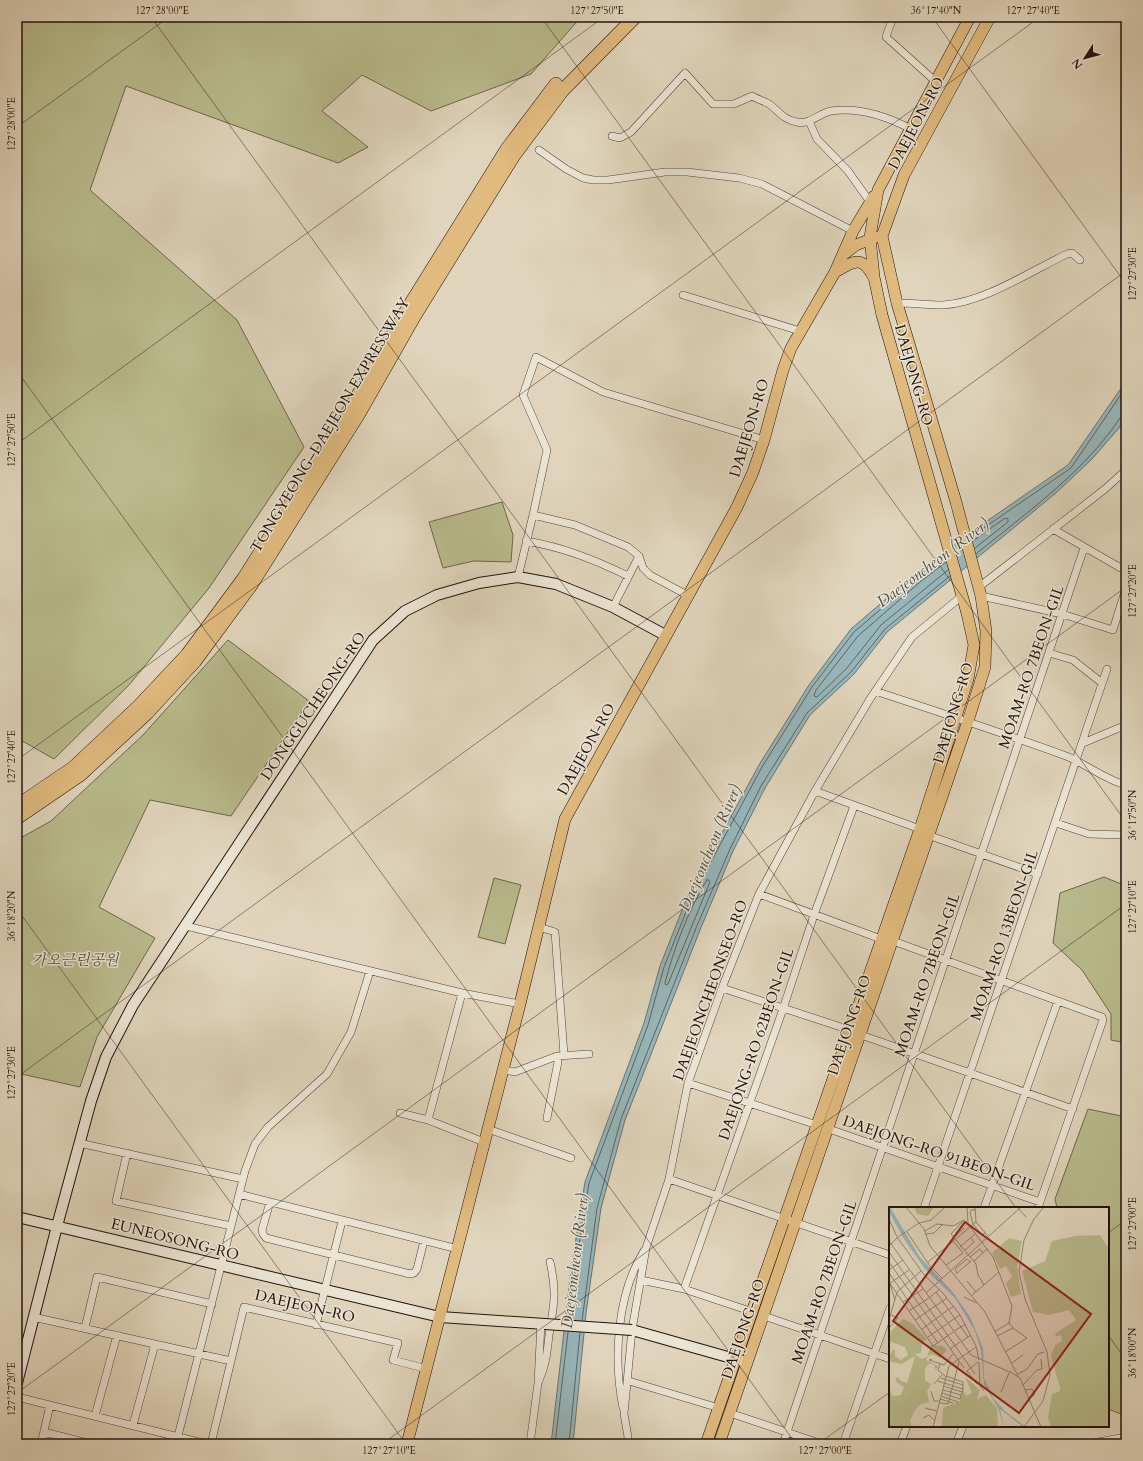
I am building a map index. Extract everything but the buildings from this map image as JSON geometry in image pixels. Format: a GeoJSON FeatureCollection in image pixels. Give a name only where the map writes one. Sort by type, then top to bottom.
{"type":"FeatureCollection","features":[{"type":"Feature","properties":{"kind":"highway","name":"TONGYEONG–DAEJEON EXPRESSWAY"},"geometry":{"type":"LineString","coordinates":[[17,806],[73,768],[140,706],[187,655],[244,578],[350,409],[408,308],[554,86],[622,17]]}},
{"type":"Feature","properties":{"kind":"highway","name":"TONGYEONG–DAEJEON EXPRESSWAY"},"geometry":{"type":"LineString","coordinates":[[529,126],[562,90],[635,17]]}},
{"type":"Feature","properties":{"kind":"highway","name":"TONGYEONG–DAEJEON EXPRESSWAY"},"geometry":{"type":"LineString","coordinates":[[17,818],[80,774],[147,712],[195,661],[251,585],[358,415],[511,152]]}},
{"type":"Feature","properties":{"kind":"main road","name":"DAEJEON-RO"},"geometry":{"type":"LineString","coordinates":[[870,237],[878,190],[970,17]]}},
{"type":"Feature","properties":{"kind":"main road","name":"DAEJEON-RO"},"geometry":{"type":"LineString","coordinates":[[407,1444],[458,1249],[484,1142],[504,1070],[565,819],[687,595],[737,507],[753,472],[764,440],[782,370],[800,330],[835,272],[843,255],[870,237],[882,236],[904,175],[990,17]]}},
{"type":"Feature","properties":{"kind":"main road"},"geometry":{"type":"LineString","coordinates":[[843,255],[853,231],[878,190]]}},
{"type":"Feature","properties":{"kind":"main road","name":"DAEJONG-RO"},"geometry":{"type":"LineString","coordinates":[[706,1444],[881,939],[968,721],[985,667],[986,631],[980,592],[897,303],[882,236]]}},
{"type":"Feature","properties":{"kind":"main road","name":"DAEJONG-RO"},"geometry":{"type":"LineString","coordinates":[[720,1444],[893,941],[968,679],[974,645],[962,595],[882,315],[874,278],[870,237]]}},
{"type":"Feature","properties":{"kind":"main road"},"geometry":{"type":"LineString","coordinates":[[835,272],[851,262],[860,261],[867,265],[874,278]]}},
{"type":"Feature","properties":{"kind":"main road","name":"DONGGUCHEONG-RO"},"geometry":{"type":"LineString","coordinates":[[17,1383],[79,1142],[106,1057],[133,1005],[373,640],[405,611],[437,595],[479,583],[518,577],[556,584],[613,606],[665,635]]}},
{"type":"Feature","properties":{"kind":"main road","name":"EUNEOSONG-RO"},"geometry":{"type":"LineString","coordinates":[[17,1217],[440,1317],[632,1330]]}},
{"type":"Feature","properties":{"kind":"main road"},"geometry":{"type":"LineString","coordinates":[[632,1330],[748,1363]]}},
{"type":"Feature","properties":{"kind":"street","name":"DAEJEON-RO"},"geometry":{"type":"LineString","coordinates":[[893,17],[886,37],[935,81]]}},
{"type":"Feature","properties":{"kind":"street"},"geometry":{"type":"LineString","coordinates":[[612,136],[620,138],[631,132],[685,73],[713,104],[734,104],[752,96],[769,104],[778,114],[797,122],[809,122],[831,111],[869,112],[898,122],[911,129]]}},
{"type":"Feature","properties":{"kind":"street"},"geometry":{"type":"LineString","coordinates":[[809,122],[817,139],[848,171],[870,202]]}},
{"type":"Feature","properties":{"kind":"street"},"geometry":{"type":"LineString","coordinates":[[539,150],[566,169],[583,178],[593,180],[608,180],[665,172],[687,172],[739,178],[762,184],[853,231]]}},
{"type":"Feature","properties":{"kind":"street","name":"DAEJONG-RO"},"geometry":{"type":"LineString","coordinates":[[897,303],[943,305],[971,300],[1068,254],[1072,253],[1080,260]]}},
{"type":"Feature","properties":{"kind":"street"},"geometry":{"type":"LineString","coordinates":[[683,294],[800,330]]}},
{"type":"Feature","properties":{"kind":"street"},"geometry":{"type":"LineString","coordinates":[[518,577],[547,450],[523,395],[536,357],[603,392],[764,440]]}},
{"type":"Feature","properties":{"kind":"street"},"geometry":{"type":"LineString","coordinates":[[980,592],[1053,529],[1126,470]]}},
{"type":"Feature","properties":{"kind":"street"},"geometry":{"type":"LineString","coordinates":[[532,515],[575,525],[628,547],[639,556],[643,568],[650,575],[687,595]]}},
{"type":"Feature","properties":{"kind":"street"},"geometry":{"type":"LineString","coordinates":[[1053,529],[1126,571]]}},
{"type":"Feature","properties":{"kind":"street"},"geometry":{"type":"LineString","coordinates":[[526,541],[563,548],[583,555],[628,576]]}},
{"type":"Feature","properties":{"kind":"street","name":"MOAM-RO 7BEON-GIL"},"geometry":{"type":"LineString","coordinates":[[783,1444],[1084,548]]}},
{"type":"Feature","properties":{"kind":"street"},"geometry":{"type":"LineString","coordinates":[[613,606],[639,556]]}},
{"type":"Feature","properties":{"kind":"street"},"geometry":{"type":"LineString","coordinates":[[980,592],[1062,614],[1113,630],[1126,588]]}},
{"type":"Feature","properties":{"kind":"street","name":"DAEJEONCHEONSEO-RO"},"geometry":{"type":"LineString","coordinates":[[627,1444],[628,1437],[624,1414],[629,1381],[632,1330],[646,1248],[669,1179],[688,1083],[722,988],[759,894],[815,792],[875,691],[912,637],[962,595]]}},
{"type":"Feature","properties":{"kind":"street"},"geometry":{"type":"LineString","coordinates":[[1049,653],[1073,660],[1102,684]]}},
{"type":"Feature","properties":{"kind":"street","name":"MOAM-RO 13BEON-GIL"},"geometry":{"type":"LineString","coordinates":[[924,1207],[1056,824],[1107,669]]}},
{"type":"Feature","properties":{"kind":"street","name":"DAEJONG-RO"},"geometry":{"type":"LineString","coordinates":[[875,691],[956,718]]}},
{"type":"Feature","properties":{"kind":"street"},"geometry":{"type":"LineString","coordinates":[[956,718],[1077,760],[1116,782],[1126,785]]}},
{"type":"Feature","properties":{"kind":"street"},"geometry":{"type":"LineString","coordinates":[[1083,743],[1126,725]]}},
{"type":"Feature","properties":{"kind":"street"},"geometry":{"type":"LineString","coordinates":[[815,792],[1038,874]]}},
{"type":"Feature","properties":{"kind":"street","name":"DAEJONG-RO 62BEON-GIL"},"geometry":{"type":"LineString","coordinates":[[684,1289],[783,1009],[814,915],[854,806]]}},
{"type":"Feature","properties":{"kind":"street"},"geometry":{"type":"LineString","coordinates":[[1056,824],[1089,834],[1126,835]]}},
{"type":"Feature","properties":{"kind":"street"},"geometry":{"type":"LineString","coordinates":[[759,894],[881,939]]}},
{"type":"Feature","properties":{"kind":"street"},"geometry":{"type":"LineString","coordinates":[[186,926],[462,993],[520,1004]]}},
{"type":"Feature","properties":{"kind":"street"},"geometry":{"type":"LineString","coordinates":[[539,927],[555,932],[560,1055],[547,1118]]}},
{"type":"Feature","properties":{"kind":"street"},"geometry":{"type":"LineString","coordinates":[[893,941],[1100,1016],[1103,1020],[1039,1205]]}},
{"type":"Feature","properties":{"kind":"street"},"geometry":{"type":"LineString","coordinates":[[177,1440],[239,1194],[259,1138],[285,1110],[327,1074],[351,1032],[370,971]]}},
{"type":"Feature","properties":{"kind":"street","name":"DAEJONG-RO"},"geometry":{"type":"LineString","coordinates":[[722,988],[850,1030]]}},
{"type":"Feature","properties":{"kind":"street"},"geometry":{"type":"LineString","coordinates":[[428,1120],[462,993]]}},
{"type":"Feature","properties":{"kind":"street"},"geometry":{"type":"LineString","coordinates":[[984,1207],[1058,1001]]}},
{"type":"Feature","properties":{"kind":"street"},"geometry":{"type":"LineString","coordinates":[[861,1035],[1073,1109]]}},
{"type":"Feature","properties":{"kind":"street"},"geometry":{"type":"LineString","coordinates":[[504,1070],[515,1072],[560,1055],[589,1054]]}},
{"type":"Feature","properties":{"kind":"street"},"geometry":{"type":"LineString","coordinates":[[688,1083],[817,1125]]}},
{"type":"Feature","properties":{"kind":"street"},"geometry":{"type":"LineString","coordinates":[[400,1113],[428,1120],[484,1142]]}},
{"type":"Feature","properties":{"kind":"street"},"geometry":{"type":"LineString","coordinates":[[488,1129],[571,1158]]}},
{"type":"Feature","properties":{"kind":"street","name":"DAEJONG-RO 91BEON-GIL"},"geometry":{"type":"LineString","coordinates":[[829,1129],[992,1185],[1039,1205]]}},
{"type":"Feature","properties":{"kind":"street"},"geometry":{"type":"LineString","coordinates":[[79,1142],[243,1180]]}},
{"type":"Feature","properties":{"kind":"street"},"geometry":{"type":"LineString","coordinates":[[126,1153],[116,1201],[232,1226]]}},
{"type":"Feature","properties":{"kind":"street"},"geometry":{"type":"LineString","coordinates":[[669,1179],[717,1197],[889,1255]]}},
{"type":"Feature","properties":{"kind":"street"},"geometry":{"type":"LineString","coordinates":[[239,1194],[458,1249]]}},
{"type":"Feature","properties":{"kind":"street"},"geometry":{"type":"LineString","coordinates":[[270,1202],[262,1230],[266,1238],[333,1256],[410,1274],[414,1273],[417,1269],[424,1241]]}},
{"type":"Feature","properties":{"kind":"street"},"geometry":{"type":"LineString","coordinates":[[316,1325],[342,1221]]}},
{"type":"Feature","properties":{"kind":"street"},"geometry":{"type":"LineString","coordinates":[[624,1414],[618,1373],[620,1323],[628,1286],[638,1260],[646,1248]]}},
{"type":"Feature","properties":{"kind":"street"},"geometry":{"type":"LineString","coordinates":[[538,1383],[546,1366],[554,1312],[555,1291],[550,1262]]}},
{"type":"Feature","properties":{"kind":"street"},"geometry":{"type":"LineString","coordinates":[[85,1328],[97,1278],[212,1304]]}},
{"type":"Feature","properties":{"kind":"street"},"geometry":{"type":"LineString","coordinates":[[641,1280],[684,1289],[753,1312]]}},
{"type":"Feature","properties":{"kind":"street","name":"DAEJEON-RO"},"geometry":{"type":"LineString","coordinates":[[211,1444],[244,1307],[398,1343],[393,1360],[427,1369]]}},
{"type":"Feature","properties":{"kind":"street"},"geometry":{"type":"LineString","coordinates":[[843,1444],[889,1311]]}},
{"type":"Feature","properties":{"kind":"street"},"geometry":{"type":"LineString","coordinates":[[764,1316],[889,1359]]}},
{"type":"Feature","properties":{"kind":"street"},"geometry":{"type":"LineString","coordinates":[[33,1317],[231,1361]]}},
{"type":"Feature","properties":{"kind":"street"},"geometry":{"type":"LineString","coordinates":[[530,1444],[538,1383],[543,1324]]}},
{"type":"Feature","properties":{"kind":"street"},"geometry":{"type":"LineString","coordinates":[[96,1416],[117,1335]]}},
{"type":"Feature","properties":{"kind":"street"},"geometry":{"type":"LineString","coordinates":[[133,1425],[155,1344]]}},
{"type":"Feature","properties":{"kind":"street"},"geometry":{"type":"LineString","coordinates":[[629,1381],[719,1408]]}},
{"type":"Feature","properties":{"kind":"street"},"geometry":{"type":"LineString","coordinates":[[17,1397],[133,1425],[177,1440],[207,1444]]}},
{"type":"Feature","properties":{"kind":"street"},"geometry":{"type":"LineString","coordinates":[[41,1444],[50,1405]]}},
{"type":"Feature","properties":{"kind":"street"},"geometry":{"type":"LineString","coordinates":[[730,1413],[822,1444]]}},
{"type":"Feature","properties":{"kind":"street"},"geometry":{"type":"LineString","coordinates":[[900,1444],[907,1427]]}},
{"type":"Feature","properties":{"kind":"street"},"geometry":{"type":"LineString","coordinates":[[956,1444],[963,1427]]}},
{"type":"Feature","properties":{"kind":"street"},"geometry":{"type":"LineString","coordinates":[[44,1432],[91,1444]]}},
{"type":"Feature","properties":{"kind":"street"},"geometry":{"type":"LineString","coordinates":[[1087,1444],[1126,1437]]}},
{"type":"Feature","properties":{"kind":"green space"},"geometry":{"type":"Polygon","coordinates":[[[17,17],[581,17],[531,74],[431,111],[362,75],[322,111],[368,147],[338,163],[126,86],[90,190],[237,320],[304,447],[209,588],[129,685],[54,759],[17,738],[17,17]]]}},
{"type":"Feature","properties":{"kind":"green space"},"geometry":{"type":"Polygon","coordinates":[[[502,502],[513,535],[511,562],[474,561],[443,568],[429,522],[502,502]]]}},
{"type":"Feature","properties":{"kind":"green space","name":"가오근린공원"},"geometry":{"type":"Polygon","coordinates":[[[228,640],[309,701],[231,816],[150,800],[99,907],[155,938],[97,1037],[80,1087],[17,1073],[17,840],[51,821],[143,735],[228,640]]]}},
{"type":"Feature","properties":{"kind":"green space"},"geometry":{"type":"Polygon","coordinates":[[[1104,877],[1126,886],[1126,1043],[1111,1040],[1111,1014],[1082,970],[1053,943],[1060,893],[1104,877]]]}},
{"type":"Feature","properties":{"kind":"green space"},"geometry":{"type":"Polygon","coordinates":[[[494,878],[521,885],[505,944],[478,937],[494,878]]]}},
{"type":"Feature","properties":{"kind":"green space"},"geometry":{"type":"Polygon","coordinates":[[[1088,1109],[1126,1117],[1126,1416],[1109,1409],[1109,1207],[1057,1207],[1055,1199],[1088,1109]]]}},
{"type":"Feature","properties":{"kind":"water","name":"Daejeoncheon (River)"},"geometry":{"type":"Polygon","coordinates":[[[1126,381],[1126,414],[1119,428],[1091,460],[1056,493],[887,632],[854,674],[810,715],[765,788],[733,851],[625,1120],[601,1208],[586,1313],[573,1444],[551,1444],[571,1270],[585,1182],[644,1023],[660,966],[688,895],[759,765],[809,685],[851,629],[914,575],[971,532],[1068,465],[1126,381]]]}}]}
